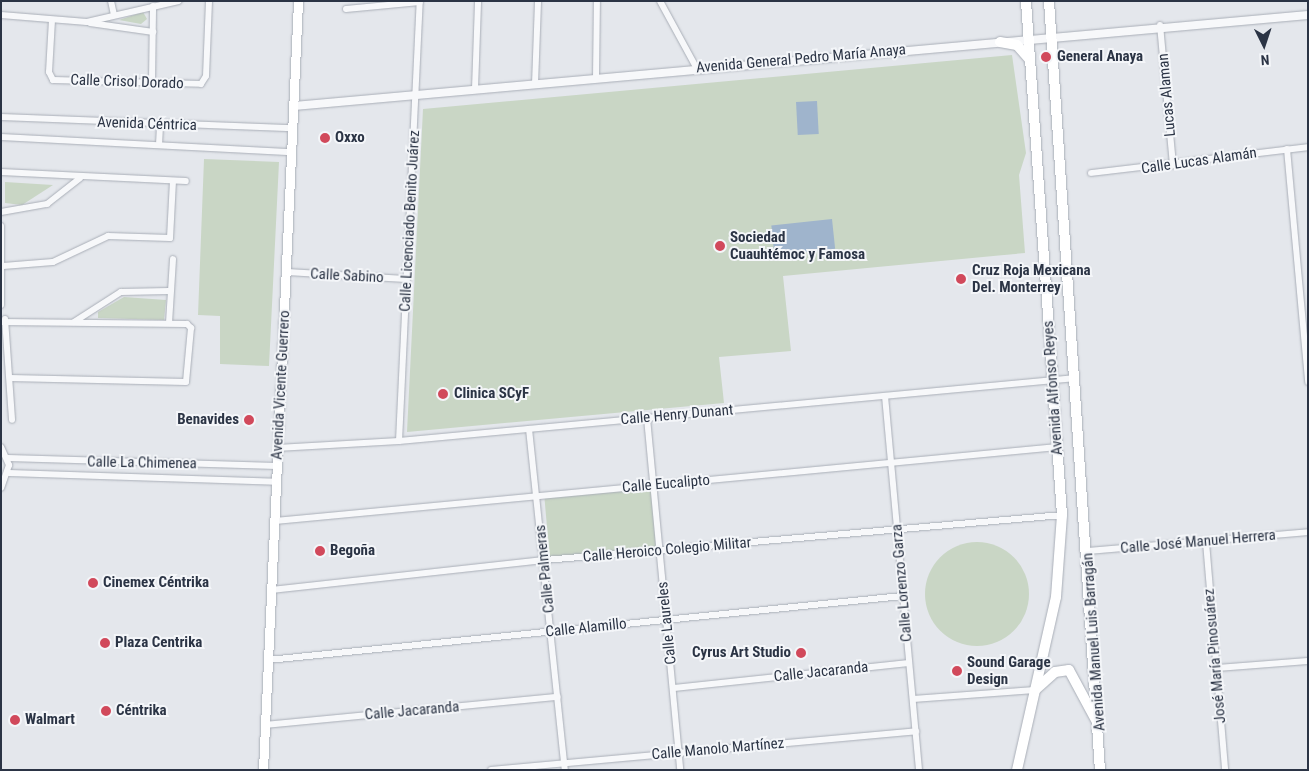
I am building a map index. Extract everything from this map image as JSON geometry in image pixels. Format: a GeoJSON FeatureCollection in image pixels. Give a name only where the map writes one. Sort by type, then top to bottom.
{"type":"FeatureCollection","features":[{"type":"Feature","properties":{"kind":"highway","name":"Avenida Alfonso Reyes"},"geometry":{"type":"LineString","coordinates":[[1017,770],[1057,589],[1062,515],[1026,1]]}},
{"type":"Feature","properties":{"kind":"highway","name":"Avenida Alfonso Reyes"},"geometry":{"type":"LineString","coordinates":[[1049,1],[1086,514]]}},
{"type":"Feature","properties":{"kind":"highway"},"geometry":{"type":"LineString","coordinates":[[1000,42],[1021,48],[1031,68]]}},
{"type":"Feature","properties":{"kind":"highway","name":"Avenida Manuel Luis Barragán"},"geometry":{"type":"LineString","coordinates":[[1086,514],[1100,770]]}},
{"type":"Feature","properties":{"kind":"highway"},"geometry":{"type":"LineString","coordinates":[[1035,690],[1055,672],[1069,670],[1099,728]]}},
{"type":"Feature","properties":{"kind":"main road","name":"Avenida Vicente Guerrero"},"geometry":{"type":"LineString","coordinates":[[263,770],[298,1]]}},
{"type":"Feature","properties":{"kind":"street"},"geometry":{"type":"LineString","coordinates":[[111,1],[114,15]]}},
{"type":"Feature","properties":{"kind":"street"},"geometry":{"type":"LineString","coordinates":[[87,22],[178,1]]}},
{"type":"Feature","properties":{"kind":"street","name":"Calle Crisol Dorado"},"geometry":{"type":"LineString","coordinates":[[52,20],[49,72],[53,80],[201,84],[206,76],[209,1]]}},
{"type":"Feature","properties":{"kind":"street"},"geometry":{"type":"LineString","coordinates":[[475,89],[478,1]]}},
{"type":"Feature","properties":{"kind":"street"},"geometry":{"type":"LineString","coordinates":[[535,84],[538,1]]}},
{"type":"Feature","properties":{"kind":"street"},"geometry":{"type":"LineString","coordinates":[[596,78],[597,1]]}},
{"type":"Feature","properties":{"kind":"street"},"geometry":{"type":"LineString","coordinates":[[660,1],[697,69]]}},
{"type":"Feature","properties":{"kind":"street"},"geometry":{"type":"LineString","coordinates":[[346,9],[420,2]]}},
{"type":"Feature","properties":{"kind":"street","name":"Calle Licenciado Benito Juárez"},"geometry":{"type":"LineString","coordinates":[[399,441],[420,2]]}},
{"type":"Feature","properties":{"kind":"street"},"geometry":{"type":"LineString","coordinates":[[152,82],[153,6]]}},
{"type":"Feature","properties":{"kind":"street"},"geometry":{"type":"LineString","coordinates":[[1,15],[87,22],[153,32]]}},
{"type":"Feature","properties":{"kind":"street","name":"Avenida General Pedro María Anaya"},"geometry":{"type":"LineString","coordinates":[[294,106],[1000,42],[1160,25],[1308,15]]}},
{"type":"Feature","properties":{"kind":"street","name":"Lucas Alaman"},"geometry":{"type":"LineString","coordinates":[[1160,25],[1173,165]]}},
{"type":"Feature","properties":{"kind":"street","name":"Avenida Céntrica"},"geometry":{"type":"LineString","coordinates":[[1,117],[293,128]]}},
{"type":"Feature","properties":{"kind":"street"},"geometry":{"type":"LineString","coordinates":[[160,124],[160,145]]}},
{"type":"Feature","properties":{"kind":"street","name":"Avenida Céntrica"},"geometry":{"type":"LineString","coordinates":[[1,136],[292,152]]}},
{"type":"Feature","properties":{"kind":"street","name":"Calle Lucas Alamán"},"geometry":{"type":"LineString","coordinates":[[1091,174],[1308,147]]}},
{"type":"Feature","properties":{"kind":"street"},"geometry":{"type":"LineString","coordinates":[[1287,149],[1308,382]]}},
{"type":"Feature","properties":{"kind":"street"},"geometry":{"type":"LineString","coordinates":[[1,172],[80,178],[186,181]]}},
{"type":"Feature","properties":{"kind":"street"},"geometry":{"type":"LineString","coordinates":[[1,212],[47,204],[80,178]]}},
{"type":"Feature","properties":{"kind":"street"},"geometry":{"type":"LineString","coordinates":[[3,266],[53,262],[108,236],[170,238],[173,181]]}},
{"type":"Feature","properties":{"kind":"street"},"geometry":{"type":"LineString","coordinates":[[1,226],[3,266],[1,305]]}},
{"type":"Feature","properties":{"kind":"street"},"geometry":{"type":"LineString","coordinates":[[168,323],[173,258]]}},
{"type":"Feature","properties":{"kind":"street","name":"Calle Sabino"},"geometry":{"type":"LineString","coordinates":[[286,272],[407,279]]}},
{"type":"Feature","properties":{"kind":"street"},"geometry":{"type":"LineString","coordinates":[[74,322],[121,292],[169,291]]}},
{"type":"Feature","properties":{"kind":"street"},"geometry":{"type":"LineString","coordinates":[[10,378],[186,382],[191,328],[168,323],[3,321],[10,378],[12,420]]}},
{"type":"Feature","properties":{"kind":"street","name":"Calle Henry Dunant"},"geometry":{"type":"LineString","coordinates":[[277,448],[399,441],[1076,378]]}},
{"type":"Feature","properties":{"kind":"street","name":"Calle Lorenzo Garza"},"geometry":{"type":"LineString","coordinates":[[885,396],[919,770]]}},
{"type":"Feature","properties":{"kind":"street","name":"Calle Laureles"},"geometry":{"type":"LineString","coordinates":[[647,418],[674,688],[680,770]]}},
{"type":"Feature","properties":{"kind":"street","name":"Calle Palmeras"},"geometry":{"type":"LineString","coordinates":[[529,429],[545,560],[564,766]]}},
{"type":"Feature","properties":{"kind":"street"},"geometry":{"type":"LineString","coordinates":[[1,447],[8,458],[9,473],[1,488]]}},
{"type":"Feature","properties":{"kind":"street","name":"Calle Eucalipto"},"geometry":{"type":"LineString","coordinates":[[275,521],[1058,447]]}},
{"type":"Feature","properties":{"kind":"street","name":"Calle La Chimenea"},"geometry":{"type":"LineString","coordinates":[[8,458],[277,466]]}},
{"type":"Feature","properties":{"kind":"street"},"geometry":{"type":"LineString","coordinates":[[9,473],[276,482]]}},
{"type":"Feature","properties":{"kind":"street","name":"Calle Heroico Colegio Militar"},"geometry":{"type":"LineString","coordinates":[[272,590],[545,560],[1062,515]]}},
{"type":"Feature","properties":{"kind":"street","name":"Calle José Manuel Herrera"},"geometry":{"type":"LineString","coordinates":[[1088,551],[1308,532]]}},
{"type":"Feature","properties":{"kind":"street","name":"José María Pinosuárez"},"geometry":{"type":"LineString","coordinates":[[1206,542],[1225,770]]}},
{"type":"Feature","properties":{"kind":"street","name":"Calle Alamillo"},"geometry":{"type":"LineString","coordinates":[[268,660],[903,596]]}},
{"type":"Feature","properties":{"kind":"street"},"geometry":{"type":"LineString","coordinates":[[1217,668],[1308,661]]}},
{"type":"Feature","properties":{"kind":"street","name":"Calle Jacaranda"},"geometry":{"type":"LineString","coordinates":[[674,688],[909,663]]}},
{"type":"Feature","properties":{"kind":"street"},"geometry":{"type":"LineString","coordinates":[[913,699],[1035,690]]}},
{"type":"Feature","properties":{"kind":"street","name":"Calle Jacaranda"},"geometry":{"type":"LineString","coordinates":[[266,725],[558,697]]}},
{"type":"Feature","properties":{"kind":"street","name":"Calle Manolo Martínez"},"geometry":{"type":"LineString","coordinates":[[492,770],[564,766],[678,752],[916,732]]}},
{"type":"Feature","properties":{"kind":"green space"},"geometry":{"type":"Polygon","coordinates":[[[143,12],[147,19],[141,24],[119,20],[143,12]]]}},
{"type":"Feature","properties":{"kind":"green space","name":"Sociedad Cuauhtémoc y Famosa"},"geometry":{"type":"Polygon","coordinates":[[[1012,55],[1026,153],[1019,175],[1025,253],[783,276],[791,351],[719,357],[724,403],[407,432],[423,109],[1012,55]]]}},
{"type":"Feature","properties":{"kind":"green space"},"geometry":{"type":"Polygon","coordinates":[[[204,159],[279,162],[269,366],[220,364],[220,316],[198,315],[204,159]]]}},
{"type":"Feature","properties":{"kind":"green space"},"geometry":{"type":"Polygon","coordinates":[[[5,182],[53,185],[22,205],[5,203],[5,182]]]}},
{"type":"Feature","properties":{"kind":"green space"},"geometry":{"type":"Polygon","coordinates":[[[124,297],[166,300],[164,320],[98,318],[98,312],[124,297]]]}},
{"type":"Feature","properties":{"kind":"green space"},"geometry":{"type":"Polygon","coordinates":[[[651,488],[656,549],[550,558],[544,497],[651,488]]]}},
{"type":"Feature","properties":{"kind":"green space"},"geometry":{"type":"Polygon","coordinates":[[[977,542],[997,546],[1014,557],[1025,574],[1029,594],[1025,614],[1014,631],[997,642],[977,646],[957,642],[940,631],[929,614],[925,594],[929,574],[940,557],[957,546],[977,542]]]}},
{"type":"Feature","properties":{"kind":"water"},"geometry":{"type":"Polygon","coordinates":[[[817,101],[819,134],[798,135],[796,102],[817,101]]]}},
{"type":"Feature","properties":{"kind":"water"},"geometry":{"type":"Polygon","coordinates":[[[832,219],[835,249],[774,255],[771,225],[832,219]]]}},
{"type":"Feature","properties":{"kind":"place","name":"General Anaya"},"geometry":{"type":"Point","coordinates":[1046,57]}},
{"type":"Feature","properties":{"kind":"place","name":"Oxxo"},"geometry":{"type":"Point","coordinates":[325,138]}},
{"type":"Feature","properties":{"kind":"place","name":"Sociedad Cuauhtémoc y Famosa"},"geometry":{"type":"Point","coordinates":[720,246]}},
{"type":"Feature","properties":{"kind":"place","name":"Cruz Roja Mexicana Del. Monterrey"},"geometry":{"type":"Point","coordinates":[961,279]}},
{"type":"Feature","properties":{"kind":"place","name":"Clinica SCyF"},"geometry":{"type":"Point","coordinates":[443,394]}},
{"type":"Feature","properties":{"kind":"place","name":"Benavides"},"geometry":{"type":"Point","coordinates":[249,420]}},
{"type":"Feature","properties":{"kind":"place","name":"Begoña"},"geometry":{"type":"Point","coordinates":[320,551]}},
{"type":"Feature","properties":{"kind":"place","name":"Cinemex Céntrika"},"geometry":{"type":"Point","coordinates":[93,583]}},
{"type":"Feature","properties":{"kind":"place","name":"Plaza Centrika"},"geometry":{"type":"Point","coordinates":[105,643]}},
{"type":"Feature","properties":{"kind":"place","name":"Cyrus Art Studio"},"geometry":{"type":"Point","coordinates":[801,653]}},
{"type":"Feature","properties":{"kind":"place","name":"Sound Garage Design"},"geometry":{"type":"Point","coordinates":[957,671]}},
{"type":"Feature","properties":{"kind":"place","name":"Céntrika"},"geometry":{"type":"Point","coordinates":[106,711]}},
{"type":"Feature","properties":{"kind":"place","name":"Walmart"},"geometry":{"type":"Point","coordinates":[15,720]}}]}
